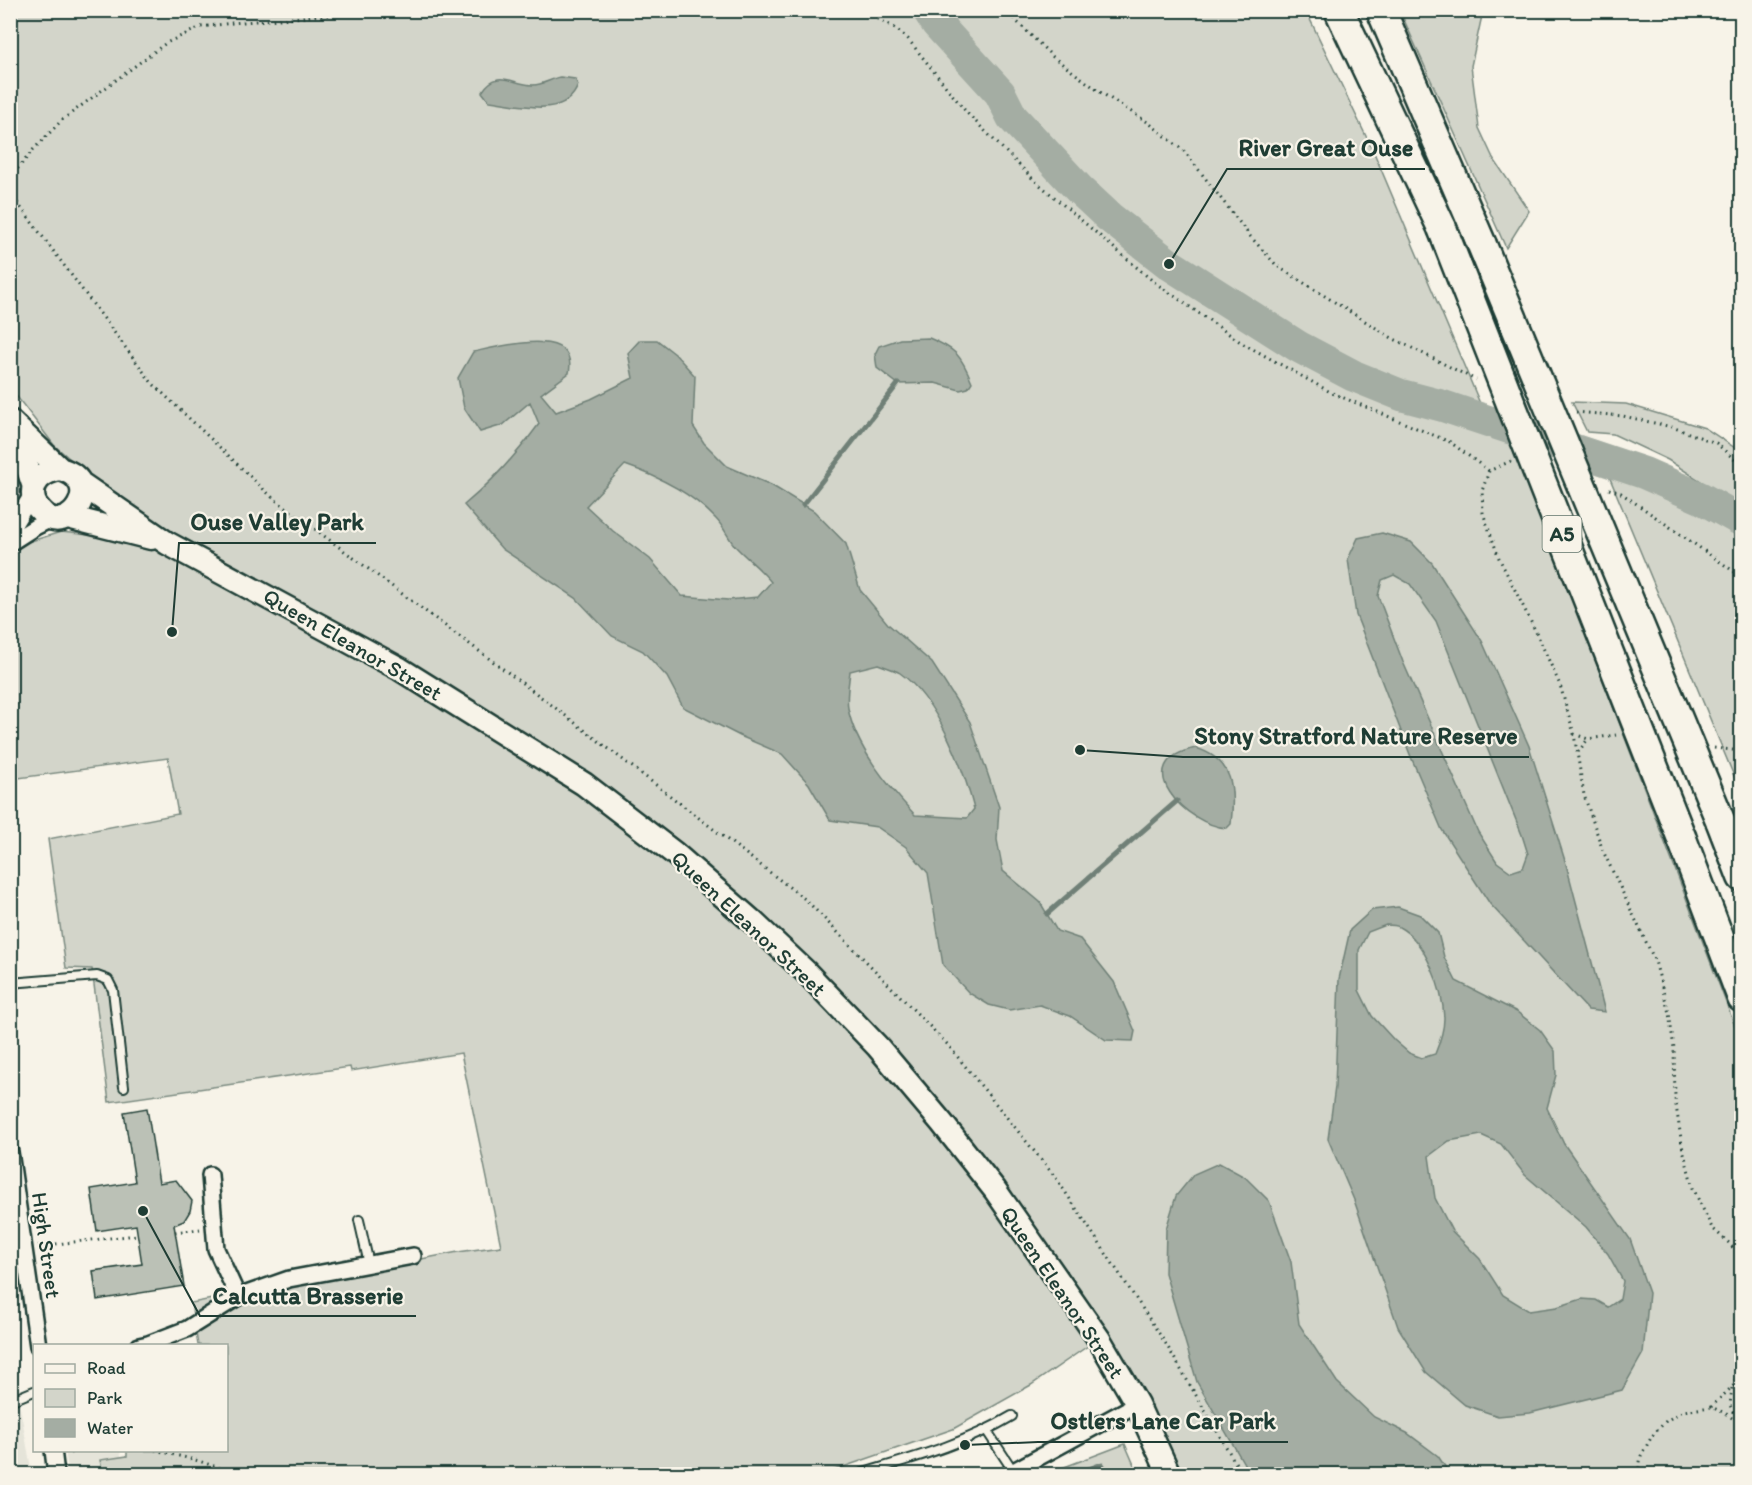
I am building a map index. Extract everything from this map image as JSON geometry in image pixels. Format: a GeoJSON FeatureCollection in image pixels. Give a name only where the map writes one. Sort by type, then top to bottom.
{"type":"FeatureCollection","features":[{"type":"Feature","properties":{"kind":"highway","name":"A5"},"geometry":{"type":"LineString","coordinates":[[1339,10],[1442,228],[1682,839],[1742,998]]}},
{"type":"Feature","properties":{"kind":"highway","name":"A5"},"geometry":{"type":"LineString","coordinates":[[1381,10],[1482,245],[1742,877]]}},
{"type":"Feature","properties":{"kind":"street"},"geometry":{"type":"LineString","coordinates":[[10,421],[60,469]]}},
{"type":"Feature","properties":{"kind":"street"},"geometry":{"type":"LineString","coordinates":[[10,431],[24,457],[35,504],[45,516],[60,518]]}},
{"type":"Feature","properties":{"kind":"street"},"geometry":{"type":"LineString","coordinates":[[10,531],[37,480],[44,473],[60,469],[68,471],[80,483],[82,491],[80,506],[60,518],[35,526],[10,543]]}},
{"type":"Feature","properties":{"kind":"street","name":"Queen Eleanor Street"},"geometry":{"type":"LineString","coordinates":[[80,483],[167,543],[400,669],[574,778],[675,853],[753,922],[806,972],[878,1047],[995,1190],[1099,1339],[1137,1404],[1169,1474]]}},
{"type":"Feature","properties":{"kind":"street","name":"Queen Eleanor Street"},"geometry":{"type":"LineString","coordinates":[[60,518],[167,543]]}},
{"type":"Feature","properties":{"kind":"street","name":"High Street"},"geometry":{"type":"LineString","coordinates":[[11,1156],[38,1344]]}},
{"type":"Feature","properties":{"kind":"street"},"geometry":{"type":"LineString","coordinates":[[210,1175],[216,1249],[238,1297]]}},
{"type":"Feature","properties":{"kind":"street"},"geometry":{"type":"LineString","coordinates":[[148,1344],[187,1329],[238,1297],[289,1279],[413,1256]]}},
{"type":"Feature","properties":{"kind":"street"},"geometry":{"type":"LineString","coordinates":[[1011,1473],[1137,1404]]}},
{"type":"Feature","properties":{"kind":"street"},"geometry":{"type":"LineString","coordinates":[[53,1452],[56,1474]]}},
{"type":"Feature","properties":{"kind":"lane"},"geometry":{"type":"LineString","coordinates":[[10,984],[97,976],[108,980],[113,990],[124,1087]]}},
{"type":"Feature","properties":{"kind":"lane"},"geometry":{"type":"LineString","coordinates":[[359,1220],[369,1264]]}},
{"type":"Feature","properties":{"kind":"lane"},"geometry":{"type":"LineString","coordinates":[[10,1401],[33,1391]]}},
{"type":"Feature","properties":{"kind":"lane"},"geometry":{"type":"LineString","coordinates":[[861,1474],[950,1446],[987,1431],[1012,1416]]}},
{"type":"Feature","properties":{"kind":"lane"},"geometry":{"type":"LineString","coordinates":[[987,1431],[1011,1473]]}},
{"type":"Feature","properties":{"kind":"path"},"geometry":{"type":"LineString","coordinates":[[10,178],[62,120],[166,43],[201,27],[387,10]]}},
{"type":"Feature","properties":{"kind":"path"},"geometry":{"type":"LineString","coordinates":[[862,10],[895,28],[908,39],[967,113],[1033,179],[1154,282],[1242,343],[1332,393],[1450,442],[1489,471]]}},
{"type":"Feature","properties":{"kind":"path"},"geometry":{"type":"LineString","coordinates":[[1005,10],[1053,57],[1100,92],[1149,123],[1185,152],[1276,266],[1392,338],[1484,383]]}},
{"type":"Feature","properties":{"kind":"path"},"geometry":{"type":"LineString","coordinates":[[1577,413],[1623,416],[1672,428],[1716,443],[1742,466]]}},
{"type":"Feature","properties":{"kind":"path"},"geometry":{"type":"LineString","coordinates":[[1517,459],[1489,471],[1482,491],[1483,513],[1499,558],[1560,685],[1578,752],[1584,795],[1603,851],[1655,961],[1669,1012],[1674,1048],[1675,1099],[1682,1144],[1693,1188],[1712,1228],[1742,1259]]}},
{"type":"Feature","properties":{"kind":"path"},"geometry":{"type":"LineString","coordinates":[[1621,493],[1742,577]]}},
{"type":"Feature","properties":{"kind":"path"},"geometry":{"type":"LineString","coordinates":[[1574,734],[1588,739],[1621,734]]}},
{"type":"Feature","properties":{"kind":"path"},"geometry":{"type":"LineString","coordinates":[[1578,752],[1588,739]]}},
{"type":"Feature","properties":{"kind":"path"},"geometry":{"type":"LineString","coordinates":[[1708,747],[1742,751]]}},
{"type":"Feature","properties":{"kind":"path"},"geometry":{"type":"LineString","coordinates":[[175,1232],[214,1228]]}},
{"type":"Feature","properties":{"kind":"path"},"geometry":{"type":"LineString","coordinates":[[25,1247],[137,1235]]}},
{"type":"Feature","properties":{"kind":"path"},"geometry":{"type":"LineString","coordinates":[[1736,1421],[1730,1405],[1732,1386],[1742,1362]]}},
{"type":"Feature","properties":{"kind":"path"},"geometry":{"type":"LineString","coordinates":[[1711,1407],[1732,1386]]}},
{"type":"Feature","properties":{"kind":"path"},"geometry":{"type":"LineString","coordinates":[[1638,1474],[1641,1456],[1652,1436],[1666,1421],[1683,1411],[1711,1407],[1725,1413],[1742,1425]]}},
{"type":"Feature","properties":{"kind":"path"},"geometry":{"type":"LineString","coordinates":[[163,1452],[200,1461],[237,1474]]}},
{"type":"Feature","properties":{"kind":"shaded area"},"geometry":{"type":"Polygon","coordinates":[[[11,1357],[32,1474],[11,1474],[11,1357]]]}},
{"type":"Feature","properties":{"kind":"shaded area"},"geometry":{"type":"Polygon","coordinates":[[[65,1452],[120,1452],[125,1474],[69,1474],[65,1452]]]}},
{"type":"Feature","properties":{"kind":"green space"},"geometry":{"type":"Polygon","coordinates":[[[10,11],[1306,11],[1375,155],[1487,420],[1506,426],[1741,1042],[1741,1474],[1169,1474],[1098,1339],[1031,1385],[953,1429],[823,1474],[413,1474],[391,1471],[366,1474],[103,1474],[100,1460],[127,1456],[127,1452],[228,1452],[228,1344],[198,1344],[191,1303],[458,1252],[501,1246],[461,1053],[351,1071],[350,1067],[109,1102],[92,969],[66,968],[48,839],[178,814],[168,758],[11,779],[11,547],[61,532],[118,538],[92,478],[54,445],[11,389],[10,11]]]}},
{"type":"Feature","properties":{"kind":"green space"},"geometry":{"type":"Polygon","coordinates":[[[1400,11],[1483,11],[1471,66],[1479,128],[1493,158],[1529,211],[1506,248],[1400,11]]]}},
{"type":"Feature","properties":{"kind":"green space"},"geometry":{"type":"Polygon","coordinates":[[[1572,402],[1626,404],[1705,428],[1741,452],[1741,507],[1668,460],[1613,434],[1587,432],[1572,402]]]}},
{"type":"Feature","properties":{"kind":"green space"},"geometry":{"type":"Polygon","coordinates":[[[10,450],[19,480],[18,494],[11,510],[10,450]]]}},
{"type":"Feature","properties":{"kind":"green space"},"geometry":{"type":"Polygon","coordinates":[[[1599,452],[1640,468],[1741,536],[1741,793],[1599,452]]]}},
{"type":"Feature","properties":{"kind":"green space"},"geometry":{"type":"Polygon","coordinates":[[[1125,1444],[1138,1474],[1046,1474],[1125,1444]]]}},
{"type":"Feature","properties":{"kind":"water"},"geometry":{"type":"Polygon","coordinates":[[[560,77],[575,79],[578,85],[572,96],[563,103],[552,106],[526,106],[489,101],[482,92],[494,80],[506,79],[533,85],[560,77]]]}},
{"type":"Feature","properties":{"kind":"water"},"geometry":{"type":"Polygon","coordinates":[[[929,338],[946,346],[961,359],[972,382],[968,388],[960,390],[935,383],[898,384],[877,368],[875,354],[879,346],[900,339],[929,338]]]}},
{"type":"Feature","properties":{"kind":"water"},"geometry":{"type":"Polygon","coordinates":[[[640,340],[657,340],[675,354],[695,376],[693,426],[704,443],[727,466],[771,485],[814,511],[846,544],[860,590],[888,624],[932,663],[970,722],[999,807],[997,840],[1003,871],[1040,902],[1057,931],[1080,939],[1114,982],[1135,1031],[1133,1041],[1106,1040],[1070,1016],[1040,1005],[1009,1010],[989,1005],[969,993],[943,965],[928,873],[906,847],[877,827],[830,820],[809,784],[782,754],[683,707],[667,677],[643,651],[612,636],[576,598],[502,549],[464,505],[504,467],[539,424],[530,402],[503,425],[480,432],[464,408],[458,378],[473,352],[534,342],[562,348],[569,358],[569,373],[541,394],[556,412],[591,399],[633,378],[628,353],[640,340]],[[625,465],[586,506],[613,531],[650,559],[682,596],[728,600],[758,597],[771,582],[735,546],[721,525],[707,510],[674,487],[625,465]],[[878,664],[850,671],[848,708],[865,752],[884,779],[915,815],[967,818],[974,809],[969,792],[956,754],[937,716],[913,685],[898,672],[878,664]]]}},
{"type":"Feature","properties":{"kind":"water"},"geometry":{"type":"Polygon","coordinates":[[[1382,533],[1411,542],[1432,563],[1482,641],[1529,746],[1566,864],[1605,1012],[1588,1010],[1490,904],[1442,830],[1356,615],[1348,559],[1358,538],[1382,533]],[[1394,575],[1382,580],[1378,596],[1403,662],[1478,832],[1497,862],[1511,872],[1523,868],[1528,854],[1522,835],[1436,621],[1410,584],[1394,575]]]}},
{"type":"Feature","properties":{"kind":"water"},"geometry":{"type":"Polygon","coordinates":[[[1196,748],[1209,753],[1218,760],[1229,777],[1233,799],[1231,824],[1227,828],[1211,825],[1195,817],[1181,806],[1170,792],[1164,779],[1165,766],[1175,755],[1196,748]]]}},
{"type":"Feature","properties":{"kind":"water"},"geometry":{"type":"Polygon","coordinates":[[[1398,907],[1420,915],[1438,933],[1444,957],[1456,981],[1517,1012],[1540,1030],[1555,1051],[1556,1075],[1547,1108],[1564,1144],[1630,1239],[1649,1293],[1643,1353],[1622,1390],[1530,1413],[1498,1416],[1465,1405],[1426,1372],[1398,1327],[1354,1200],[1328,1139],[1335,1087],[1339,979],[1350,930],[1372,910],[1398,907]],[[1386,925],[1368,932],[1359,950],[1359,990],[1372,1016],[1409,1053],[1422,1058],[1435,1054],[1444,1018],[1440,994],[1431,967],[1409,934],[1395,925],[1386,925]],[[1481,1135],[1449,1141],[1429,1156],[1435,1198],[1452,1231],[1480,1259],[1503,1295],[1529,1311],[1557,1307],[1582,1299],[1596,1300],[1608,1307],[1620,1299],[1623,1281],[1608,1254],[1586,1227],[1525,1175],[1501,1144],[1481,1135]]]}},
{"type":"Feature","properties":{"kind":"water"},"geometry":{"type":"Polygon","coordinates":[[[1219,1163],[1245,1177],[1269,1201],[1291,1262],[1299,1324],[1337,1382],[1374,1417],[1407,1433],[1438,1456],[1450,1474],[1250,1474],[1197,1382],[1165,1273],[1166,1229],[1176,1196],[1194,1174],[1219,1163]]]}},
{"type":"Feature","properties":{"kind":"building"},"geometry":{"type":"Polygon","coordinates":[[[147,1108],[159,1183],[176,1180],[192,1201],[190,1211],[184,1221],[174,1225],[184,1286],[97,1300],[93,1271],[142,1264],[136,1225],[97,1231],[91,1189],[135,1182],[124,1112],[147,1108]]]}},
{"type":"Feature","properties":{"kind":"waterway"},"geometry":{"type":"LineString","coordinates":[[928,10],[937,24],[1000,93],[1012,117],[1079,189],[1109,217],[1169,264],[1299,347],[1354,376],[1401,395],[1443,406],[1644,473],[1701,498],[1742,521]]}},
{"type":"Feature","properties":{"kind":"waterway"},"geometry":{"type":"LineString","coordinates":[[803,505],[898,384]]}},
{"type":"Feature","properties":{"kind":"waterway"},"geometry":{"type":"LineString","coordinates":[[1047,914],[1177,801]]}},
{"type":"Feature","properties":{"kind":"waterway"},"geometry":{"type":"LineString","coordinates":[[1075,1474],[1102,1464],[1108,1474]]}},
{"type":"Feature","properties":{"kind":"place","name":"River Great Ouse"},"geometry":{"type":"Point","coordinates":[1169,264]}},
{"type":"Feature","properties":{"kind":"place","name":"Ouse Valley Park"},"geometry":{"type":"Point","coordinates":[172,632]}},
{"type":"Feature","properties":{"kind":"place","name":"Stony Stratford Nature Reserve"},"geometry":{"type":"Point","coordinates":[1080,750]}},
{"type":"Feature","properties":{"kind":"place","name":"Calcutta Brasserie"},"geometry":{"type":"Point","coordinates":[143,1211]}},
{"type":"Feature","properties":{"kind":"place","name":"Ostlers Lane Car Park"},"geometry":{"type":"Point","coordinates":[965,1445]}}]}
